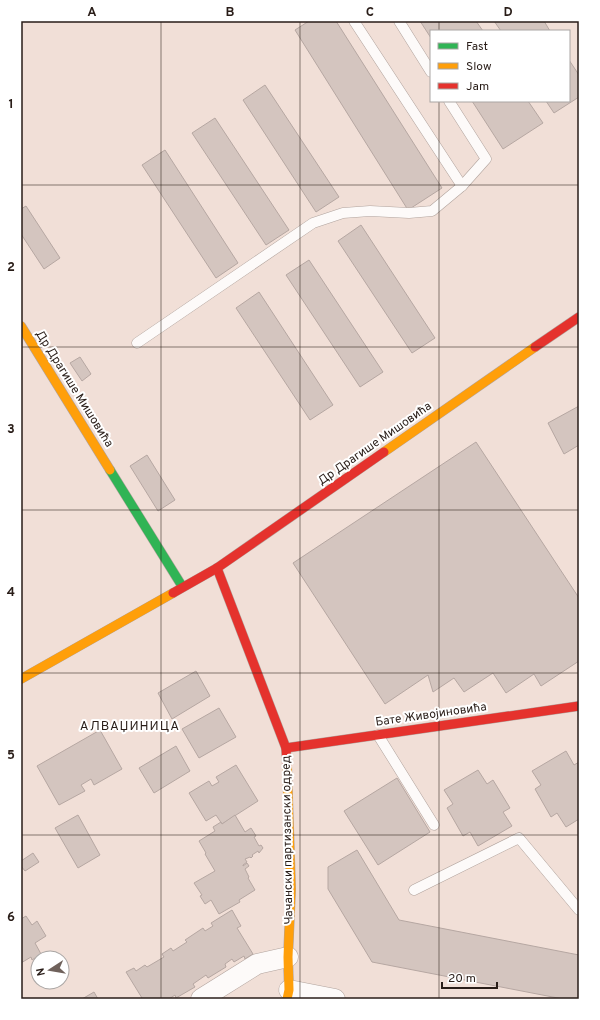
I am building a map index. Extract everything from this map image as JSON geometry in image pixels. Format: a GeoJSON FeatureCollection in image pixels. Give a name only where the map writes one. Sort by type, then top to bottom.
{"type":"FeatureCollection","features":[{"type":"Feature","properties":{"kind":"street","name":"Др Драгише Мишовића"},"geometry":{"type":"LineString","coordinates":[[21,679],[182,586],[217,568],[579,317]]}},
{"type":"Feature","properties":{"kind":"street","name":"Др Драгише Мишовића"},"geometry":{"type":"LineString","coordinates":[[21,326],[182,586]]}},
{"type":"Feature","properties":{"kind":"street","name":"Чачански партизански одред"},"geometry":{"type":"LineString","coordinates":[[217,568],[286,748],[291,889],[288,994]]}},
{"type":"Feature","properties":{"kind":"street","name":"Бате Живојиновића"},"geometry":{"type":"LineString","coordinates":[[286,748],[579,706]]}},
{"type":"Feature","properties":{"kind":"street"},"geometry":{"type":"LineString","coordinates":[[201,999],[257,964],[288,957]]}},
{"type":"Feature","properties":{"kind":"street"},"geometry":{"type":"LineString","coordinates":[[288,994],[335,999]]}},
{"type":"Feature","properties":{"kind":"lane"},"geometry":{"type":"LineString","coordinates":[[354,21],[462,186]]}},
{"type":"Feature","properties":{"kind":"lane"},"geometry":{"type":"LineString","coordinates":[[399,21],[430,70]]}},
{"type":"Feature","properties":{"kind":"lane"},"geometry":{"type":"LineString","coordinates":[[137,343],[313,223],[343,212],[370,211],[409,213],[432,211],[462,186],[486,159],[450,102]]}},
{"type":"Feature","properties":{"kind":"lane"},"geometry":{"type":"LineString","coordinates":[[378,735],[434,825]]}},
{"type":"Feature","properties":{"kind":"lane"},"geometry":{"type":"LineString","coordinates":[[414,890],[519,838],[579,910]]}},
{"type":"Feature","properties":{"kind":"building"},"geometry":{"type":"Polygon","coordinates":[[[309,21],[336,21],[442,188],[408,210],[295,30],[309,21]]]}},
{"type":"Feature","properties":{"kind":"building"},"geometry":{"type":"Polygon","coordinates":[[[420,21],[476,21],[482,30],[430,30],[430,36],[420,21]]]}},
{"type":"Feature","properties":{"kind":"building"},"geometry":{"type":"Polygon","coordinates":[[[494,21],[544,21],[549,30],[500,30],[494,21]]]}},
{"type":"Feature","properties":{"kind":"building"},"geometry":{"type":"Polygon","coordinates":[[[570,62],[579,75],[579,97],[554,113],[547,102],[570,102],[570,62]]]}},
{"type":"Feature","properties":{"kind":"building"},"geometry":{"type":"Polygon","coordinates":[[[265,85],[339,197],[316,212],[243,100],[265,85]]]}},
{"type":"Feature","properties":{"kind":"building"},"geometry":{"type":"Polygon","coordinates":[[[473,102],[529,102],[543,123],[503,149],[473,102]]]}},
{"type":"Feature","properties":{"kind":"building"},"geometry":{"type":"Polygon","coordinates":[[[215,118],[289,230],[266,245],[192,133],[215,118]]]}},
{"type":"Feature","properties":{"kind":"building"},"geometry":{"type":"Polygon","coordinates":[[[165,150],[238,263],[216,278],[142,165],[165,150]]]}},
{"type":"Feature","properties":{"kind":"building"},"geometry":{"type":"Polygon","coordinates":[[[26,206],[60,258],[44,269],[21,234],[21,209],[26,206]]]}},
{"type":"Feature","properties":{"kind":"building"},"geometry":{"type":"Polygon","coordinates":[[[361,225],[435,338],[412,353],[338,241],[361,225]]]}},
{"type":"Feature","properties":{"kind":"building"},"geometry":{"type":"Polygon","coordinates":[[[309,260],[383,372],[360,387],[286,275],[309,260]]]}},
{"type":"Feature","properties":{"kind":"building"},"geometry":{"type":"Polygon","coordinates":[[[259,292],[333,405],[310,420],[236,308],[259,292]]]}},
{"type":"Feature","properties":{"kind":"building"},"geometry":{"type":"Polygon","coordinates":[[[80,357],[91,374],[82,381],[70,363],[80,357]]]}},
{"type":"Feature","properties":{"kind":"building"},"geometry":{"type":"Polygon","coordinates":[[[579,406],[579,445],[564,454],[548,423],[579,406]]]}},
{"type":"Feature","properties":{"kind":"building"},"geometry":{"type":"Polygon","coordinates":[[[476,442],[579,598],[579,661],[541,686],[534,674],[506,693],[493,673],[464,692],[454,678],[433,692],[428,675],[385,704],[293,563],[476,442]]]}},
{"type":"Feature","properties":{"kind":"building"},"geometry":{"type":"Polygon","coordinates":[[[147,455],[175,500],[158,511],[130,466],[147,455]]]}},
{"type":"Feature","properties":{"kind":"building"},"geometry":{"type":"Polygon","coordinates":[[[196,671],[210,696],[172,719],[158,693],[196,671]]]}},
{"type":"Feature","properties":{"kind":"building"},"geometry":{"type":"Polygon","coordinates":[[[219,708],[236,737],[199,758],[182,729],[219,708]]]}},
{"type":"Feature","properties":{"kind":"building"},"geometry":{"type":"Polygon","coordinates":[[[100,730],[122,769],[94,785],[91,779],[81,785],[85,791],[59,805],[37,766],[100,730]]]}},
{"type":"Feature","properties":{"kind":"building"},"geometry":{"type":"Polygon","coordinates":[[[176,746],[190,771],[154,793],[139,768],[176,746]]]}},
{"type":"Feature","properties":{"kind":"building"},"geometry":{"type":"Polygon","coordinates":[[[566,751],[574,765],[579,762],[579,819],[566,827],[557,813],[551,817],[535,789],[541,785],[532,771],[566,751]]]}},
{"type":"Feature","properties":{"kind":"building"},"geometry":{"type":"Polygon","coordinates":[[[236,765],[258,801],[222,824],[216,815],[206,821],[189,793],[209,781],[212,786],[219,782],[216,777],[236,765]]]}},
{"type":"Feature","properties":{"kind":"building"},"geometry":{"type":"Polygon","coordinates":[[[478,770],[487,784],[493,780],[510,808],[503,812],[512,826],[478,846],[470,832],[463,836],[447,808],[453,804],[444,790],[478,770]]]}},
{"type":"Feature","properties":{"kind":"building"},"geometry":{"type":"Polygon","coordinates":[[[397,778],[430,832],[378,865],[344,811],[397,778]]]}},
{"type":"Feature","properties":{"kind":"building"},"geometry":{"type":"Polygon","coordinates":[[[78,815],[100,855],[78,868],[55,828],[78,815]]]}},
{"type":"Feature","properties":{"kind":"building"},"geometry":{"type":"Polygon","coordinates":[[[235,815],[245,832],[251,828],[256,836],[254,837],[259,846],[261,845],[263,848],[259,853],[258,851],[252,855],[253,856],[251,858],[245,859],[247,862],[243,865],[247,863],[249,866],[245,869],[255,890],[239,900],[240,902],[219,914],[211,900],[205,904],[200,896],[202,895],[194,883],[215,871],[199,841],[215,831],[213,827],[221,822],[222,824],[235,815]]]}},
{"type":"Feature","properties":{"kind":"building"},"geometry":{"type":"Polygon","coordinates":[[[357,850],[399,920],[579,955],[579,999],[563,999],[372,962],[328,889],[328,867],[357,850]]]}},
{"type":"Feature","properties":{"kind":"building"},"geometry":{"type":"Polygon","coordinates":[[[33,853],[39,862],[25,871],[21,866],[21,861],[33,853]]]}},
{"type":"Feature","properties":{"kind":"building"},"geometry":{"type":"Polygon","coordinates":[[[232,910],[241,926],[237,928],[253,954],[245,959],[244,956],[234,962],[232,959],[225,964],[226,967],[208,978],[206,975],[193,984],[195,987],[176,998],[175,995],[169,999],[140,999],[142,998],[126,972],[134,968],[136,971],[145,965],[147,967],[164,957],[162,954],[171,948],[173,951],[187,942],[185,940],[203,928],[205,931],[213,926],[211,923],[232,910]]]}},
{"type":"Feature","properties":{"kind":"building"},"geometry":{"type":"Polygon","coordinates":[[[26,916],[32,925],[37,921],[46,936],[35,943],[39,950],[30,950],[30,958],[21,963],[21,919],[26,916]]]}},
{"type":"Feature","properties":{"kind":"building"},"geometry":{"type":"Polygon","coordinates":[[[94,992],[98,999],[82,999],[94,992]]]}},
{"type":"Feature","properties":{"kind":"traffic: fast"},"geometry":{"type":"LineString","coordinates":[[110,470],[182,586]]}},
{"type":"Feature","properties":{"kind":"traffic: slow"},"geometry":{"type":"LineString","coordinates":[[21,326],[110,470]]}},
{"type":"Feature","properties":{"kind":"traffic: slow"},"geometry":{"type":"LineString","coordinates":[[384,452],[535,347]]}},
{"type":"Feature","properties":{"kind":"traffic: slow"},"geometry":{"type":"LineString","coordinates":[[21,679],[173,593]]}},
{"type":"Feature","properties":{"kind":"traffic: slow"},"geometry":{"type":"LineString","coordinates":[[287,766],[291,889],[288,957],[289,990],[287,999]]}},
{"type":"Feature","properties":{"kind":"traffic: jam"},"geometry":{"type":"LineString","coordinates":[[535,347],[579,317]]}},
{"type":"Feature","properties":{"kind":"traffic: jam"},"geometry":{"type":"LineString","coordinates":[[173,593],[217,568],[384,452]]}},
{"type":"Feature","properties":{"kind":"traffic: jam"},"geometry":{"type":"LineString","coordinates":[[217,568],[286,748],[287,766]]}},
{"type":"Feature","properties":{"kind":"traffic: jam"},"geometry":{"type":"LineString","coordinates":[[286,748],[579,706]]}},
{"type":"Feature","properties":{"kind":"district","name":"АЛВАЏИНИЦА"},"geometry":{"type":"Point","coordinates":[130,727]}}]}
